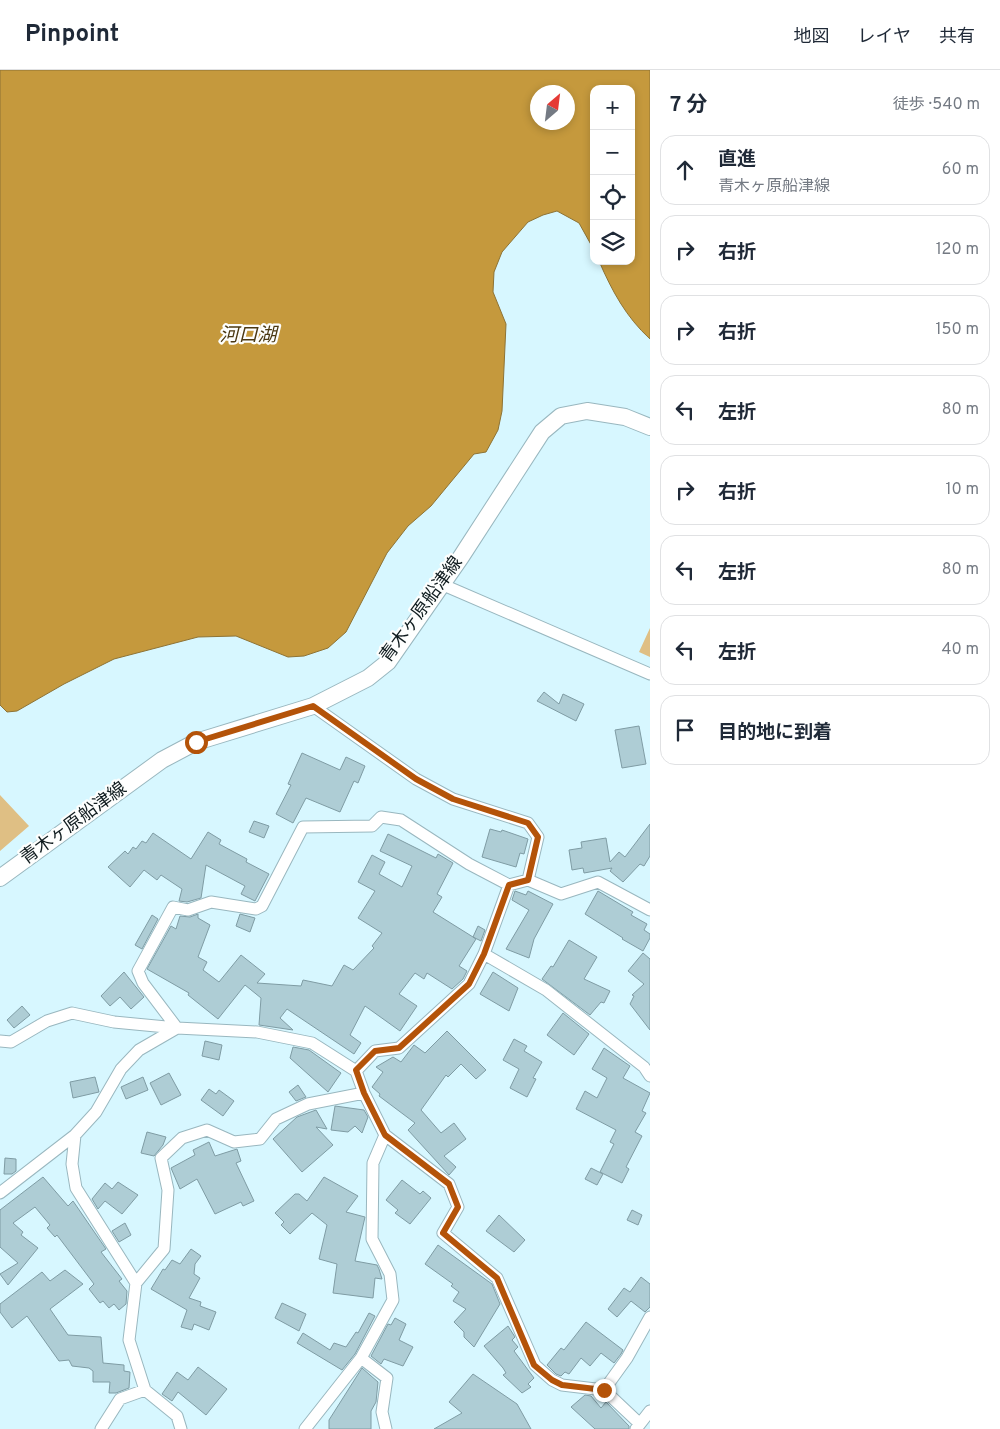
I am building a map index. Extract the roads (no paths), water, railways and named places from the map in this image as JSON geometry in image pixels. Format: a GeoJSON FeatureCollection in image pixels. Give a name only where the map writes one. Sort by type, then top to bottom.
{"type":"FeatureCollection","features":[{"type":"Feature","properties":{"kind":"main road","name":"青木ヶ原船津線"},"geometry":{"type":"LineString","coordinates":[[0,878],[162,760],[196,742],[313,706],[368,678],[388,662],[542,432],[561,416],[587,410],[625,417],[650,426]]}},
{"type":"Feature","properties":{"kind":"street"},"geometry":{"type":"LineString","coordinates":[[441,584],[650,674]]}},
{"type":"Feature","properties":{"kind":"street"},"geometry":{"type":"LineString","coordinates":[[313,706],[416,779],[453,799],[528,823],[538,837],[528,880]]}},
{"type":"Feature","properties":{"kind":"street"},"geometry":{"type":"LineString","coordinates":[[177,1028],[143,983],[138,971],[173,908],[188,910],[211,902],[256,909],[262,906],[303,827],[372,826],[381,817],[401,820],[469,864],[509,885],[528,880],[561,894],[598,882],[650,910]]}},
{"type":"Feature","properties":{"kind":"street"},"geometry":{"type":"LineString","coordinates":[[356,1070],[375,1051],[399,1048],[469,984],[484,954],[509,885]]}},
{"type":"Feature","properties":{"kind":"street"},"geometry":{"type":"LineString","coordinates":[[484,954],[546,990],[644,1067],[650,1076]]}},
{"type":"Feature","properties":{"kind":"street"},"geometry":{"type":"LineString","coordinates":[[0,1041],[12,1042],[47,1021],[72,1013],[114,1022],[177,1028],[257,1032],[312,1043],[356,1070],[364,1093],[385,1135],[449,1184],[458,1207],[443,1233],[497,1278],[534,1365],[552,1380],[562,1385],[604,1390],[638,1427],[650,1410]]}},
{"type":"Feature","properties":{"kind":"street"},"geometry":{"type":"LineString","coordinates":[[0,1193],[76,1135],[96,1112],[121,1069],[139,1050],[177,1028]]}},
{"type":"Feature","properties":{"kind":"street"},"geometry":{"type":"LineString","coordinates":[[181,1429],[177,1416],[145,1390],[129,1340],[136,1283],[164,1249],[168,1190],[161,1158],[182,1138],[207,1130],[234,1142],[260,1140],[276,1119],[308,1104],[364,1093]]}},
{"type":"Feature","properties":{"kind":"street"},"geometry":{"type":"LineString","coordinates":[[76,1135],[72,1164],[76,1188],[136,1283]]}},
{"type":"Feature","properties":{"kind":"street"},"geometry":{"type":"LineString","coordinates":[[305,1429],[361,1358],[393,1300],[390,1274],[372,1239],[373,1163],[385,1135]]}},
{"type":"Feature","properties":{"kind":"street"},"geometry":{"type":"LineString","coordinates":[[604,1390],[627,1358],[650,1317]]}},
{"type":"Feature","properties":{"kind":"street"},"geometry":{"type":"LineString","coordinates":[[361,1358],[387,1378],[382,1412],[386,1429]]}},
{"type":"Feature","properties":{"kind":"street"},"geometry":{"type":"LineString","coordinates":[[100,1429],[120,1399],[145,1390]]}},
{"type":"Feature","properties":{"kind":"water","name":"河口湖"},"geometry":{"type":"Polygon","coordinates":[[[0,70],[650,70],[650,339],[641,331],[620,303],[601,265],[635,265],[635,85],[590,85],[590,243],[579,223],[557,211],[528,222],[502,252],[494,272],[493,292],[506,324],[502,411],[498,430],[486,452],[474,454],[431,506],[408,526],[387,553],[346,632],[328,648],[304,656],[288,657],[236,636],[198,637],[114,659],[64,684],[17,711],[7,712],[0,705],[0,70]]]}}]}
